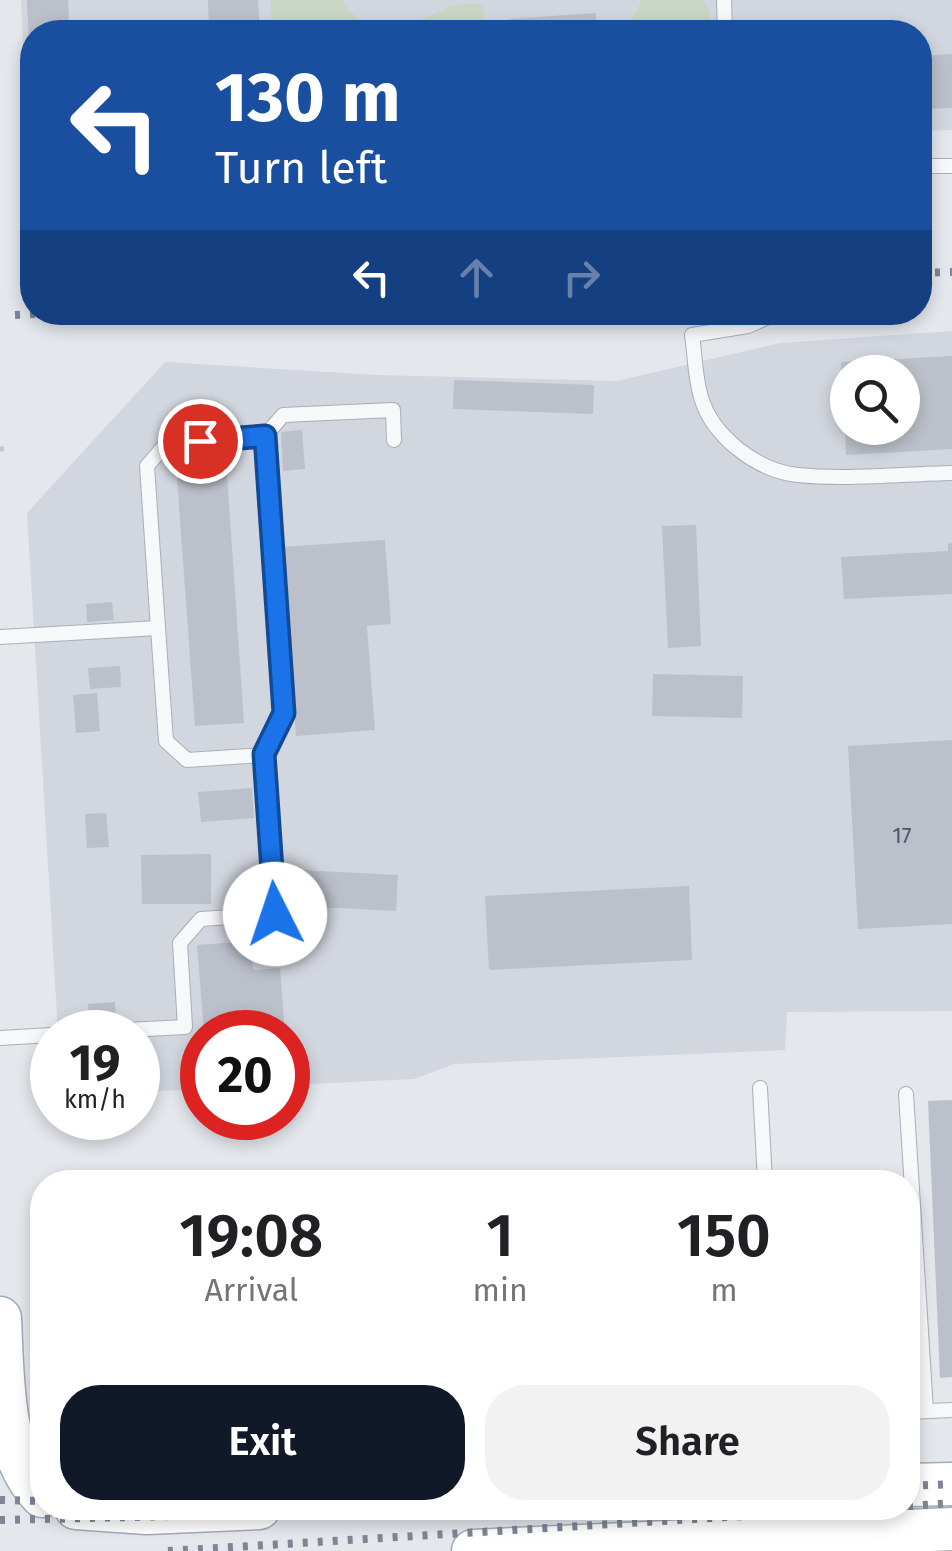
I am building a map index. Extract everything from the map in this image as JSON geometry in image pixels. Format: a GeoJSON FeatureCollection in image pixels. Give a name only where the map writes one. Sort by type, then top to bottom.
{"type":"FeatureCollection","features":[{"type":"Feature","properties":{"kind":"main road"},"geometry":{"type":"LineString","coordinates":[[0,1318],[2,1412],[30,1481]]}},
{"type":"Feature","properties":{"kind":"main road"},"geometry":{"type":"LineString","coordinates":[[920,1485],[952,1484]]}},
{"type":"Feature","properties":{"kind":"main road"},"geometry":{"type":"LineString","coordinates":[[473,1551],[653,1547],[952,1529]]}},
{"type":"Feature","properties":{"kind":"lane"},"geometry":{"type":"LineString","coordinates":[[750,325],[692,336],[701,397],[732,444],[771,468],[796,476],[952,473]]}},
{"type":"Feature","properties":{"kind":"lane"},"geometry":{"type":"LineString","coordinates":[[160,1028],[185,1026],[180,943],[201,919],[275,914],[264,754],[284,713],[265,436],[283,414],[393,410],[394,440]]}},
{"type":"Feature","properties":{"kind":"lane"},"geometry":{"type":"LineString","coordinates":[[264,754],[187,760],[166,741],[146,466],[167,443],[265,436]]}},
{"type":"Feature","properties":{"kind":"lane"},"geometry":{"type":"LineString","coordinates":[[0,637],[158,628]]}},
{"type":"Feature","properties":{"kind":"lane"},"geometry":{"type":"LineString","coordinates":[[0,1038],[30,1036]]}},
{"type":"Feature","properties":{"kind":"lane"},"geometry":{"type":"LineString","coordinates":[[760,1088],[764,1170]]}},
{"type":"Feature","properties":{"kind":"lane"},"geometry":{"type":"LineString","coordinates":[[906,1094],[911,1170]]}},
{"type":"Feature","properties":{"kind":"lane"},"geometry":{"type":"LineString","coordinates":[[920,1316],[926,1411]]}},
{"type":"Feature","properties":{"kind":"lane"},"geometry":{"type":"LineString","coordinates":[[920,1411],[952,1410]]}},
{"type":"Feature","properties":{"kind":"shaded area"},"geometry":{"type":"Polygon","coordinates":[[[21,0],[952,0],[952,130],[932,131],[932,20],[22,20],[21,0]]]}},
{"type":"Feature","properties":{"kind":"shaded area"},"geometry":{"type":"Polygon","coordinates":[[[952,331],[952,1011],[787,1012],[785,1050],[454,1064],[414,1079],[310,1084],[310,1010],[180,1010],[180,1090],[160,1091],[160,1010],[57,1010],[27,513],[165,362],[377,375],[617,381],[780,343],[952,331]]]}},
{"type":"Feature","properties":{"kind":"green space"},"geometry":{"type":"Polygon","coordinates":[[[271,0],[343,0],[359,20],[272,20],[271,0]]]}},
{"type":"Feature","properties":{"kind":"green space"},"geometry":{"type":"Polygon","coordinates":[[[642,0],[704,0],[710,20],[632,20],[642,0]]]}},
{"type":"Feature","properties":{"kind":"green space"},"geometry":{"type":"Polygon","coordinates":[[[459,5],[483,5],[484,20],[417,20],[459,5]]]}},
{"type":"Feature","properties":{"kind":"building"},"geometry":{"type":"Polygon","coordinates":[[[27,0],[68,0],[69,20],[28,20],[27,0]]]}},
{"type":"Feature","properties":{"kind":"building"},"geometry":{"type":"Polygon","coordinates":[[[208,0],[258,0],[259,20],[209,20],[208,0]]]}},
{"type":"Feature","properties":{"kind":"building"},"geometry":{"type":"Polygon","coordinates":[[[596,13],[596,20],[509,20],[596,13]]]}},
{"type":"Feature","properties":{"kind":"building"},"geometry":{"type":"Polygon","coordinates":[[[952,54],[952,108],[932,109],[932,55],[952,54]]]}},
{"type":"Feature","properties":{"kind":"building"},"geometry":{"type":"Polygon","coordinates":[[[952,356],[952,449],[846,455],[846,445],[920,445],[920,358],[952,356]]]}},
{"type":"Feature","properties":{"kind":"building"},"geometry":{"type":"Polygon","coordinates":[[[454,380],[594,385],[593,414],[453,409],[454,380]]]}},
{"type":"Feature","properties":{"kind":"building"},"geometry":{"type":"Polygon","coordinates":[[[302,430],[305,469],[283,471],[281,432],[302,430]]]}},
{"type":"Feature","properties":{"kind":"building"},"geometry":{"type":"Polygon","coordinates":[[[227,475],[244,723],[195,726],[177,478],[227,475]]]}},
{"type":"Feature","properties":{"kind":"building"},"geometry":{"type":"Polygon","coordinates":[[[696,525],[701,646],[668,648],[662,526],[696,525]]]}},
{"type":"Feature","properties":{"kind":"building"},"geometry":{"type":"Polygon","coordinates":[[[385,540],[391,624],[367,626],[375,730],[296,736],[282,547],[385,540]]]}},
{"type":"Feature","properties":{"kind":"building"},"geometry":{"type":"Polygon","coordinates":[[[952,543],[952,594],[844,599],[841,557],[948,551],[948,544],[952,543]]]}},
{"type":"Feature","properties":{"kind":"building"},"geometry":{"type":"Polygon","coordinates":[[[112,602],[114,620],[87,622],[86,604],[112,602]]]}},
{"type":"Feature","properties":{"kind":"building"},"geometry":{"type":"Polygon","coordinates":[[[120,666],[121,687],[90,689],[88,668],[120,666]]]}},
{"type":"Feature","properties":{"kind":"building"},"geometry":{"type":"Polygon","coordinates":[[[653,674],[743,676],[742,718],[652,716],[653,674]]]}},
{"type":"Feature","properties":{"kind":"building"},"geometry":{"type":"Polygon","coordinates":[[[97,693],[100,731],[76,733],[73,695],[97,693]]]}},
{"type":"Feature","properties":{"kind":"building"},"geometry":{"type":"Polygon","coordinates":[[[952,740],[952,924],[858,929],[848,746],[952,740]]]}},
{"type":"Feature","properties":{"kind":"building"},"geometry":{"type":"Polygon","coordinates":[[[252,788],[254,818],[201,822],[198,792],[252,788]]]}},
{"type":"Feature","properties":{"kind":"building"},"geometry":{"type":"Polygon","coordinates":[[[106,813],[109,847],[87,848],[85,814],[106,813]]]}},
{"type":"Feature","properties":{"kind":"building"},"geometry":{"type":"Polygon","coordinates":[[[211,854],[211,904],[142,904],[141,855],[211,854]]]}},
{"type":"Feature","properties":{"kind":"building"},"geometry":{"type":"Polygon","coordinates":[[[299,870],[398,875],[396,911],[298,906],[299,870]]]}},
{"type":"Feature","properties":{"kind":"building"},"geometry":{"type":"Polygon","coordinates":[[[689,886],[692,960],[489,970],[485,896],[689,886]]]}},
{"type":"Feature","properties":{"kind":"building"},"geometry":{"type":"Polygon","coordinates":[[[251,941],[253,970],[280,968],[283,1010],[202,1010],[197,945],[251,941]]]}},
{"type":"Feature","properties":{"kind":"building"},"geometry":{"type":"Polygon","coordinates":[[[115,1002],[115,1010],[88,1010],[88,1004],[115,1002]]]}},
{"type":"Feature","properties":{"kind":"building"},"geometry":{"type":"Polygon","coordinates":[[[952,1100],[952,1377],[940,1378],[928,1101],[952,1100]]]}},
{"type":"Feature","properties":{"kind":"railway"},"geometry":{"type":"LineString","coordinates":[[932,273],[952,272]]}},
{"type":"Feature","properties":{"kind":"railway"},"geometry":{"type":"LineString","coordinates":[[15,315],[20,315]]}},
{"type":"Feature","properties":{"kind":"railway"},"geometry":{"type":"LineString","coordinates":[[920,1485],[952,1484]]}},
{"type":"Feature","properties":{"kind":"railway"},"geometry":{"type":"LineString","coordinates":[[0,1500],[30,1501]]}},
{"type":"Feature","properties":{"kind":"railway"},"geometry":{"type":"LineString","coordinates":[[920,1505],[952,1503]]}},
{"type":"Feature","properties":{"kind":"railway"},"geometry":{"type":"LineString","coordinates":[[0,1520],[30,1519]]}},
{"type":"Feature","properties":{"kind":"railway"},"geometry":{"type":"LineString","coordinates":[[168,1551],[678,1520]]}},
{"type":"Feature","properties":{"kind":"route"},"geometry":{"type":"LineString","coordinates":[[200,441],[265,436],[284,713],[264,754],[275,914]]}}]}
